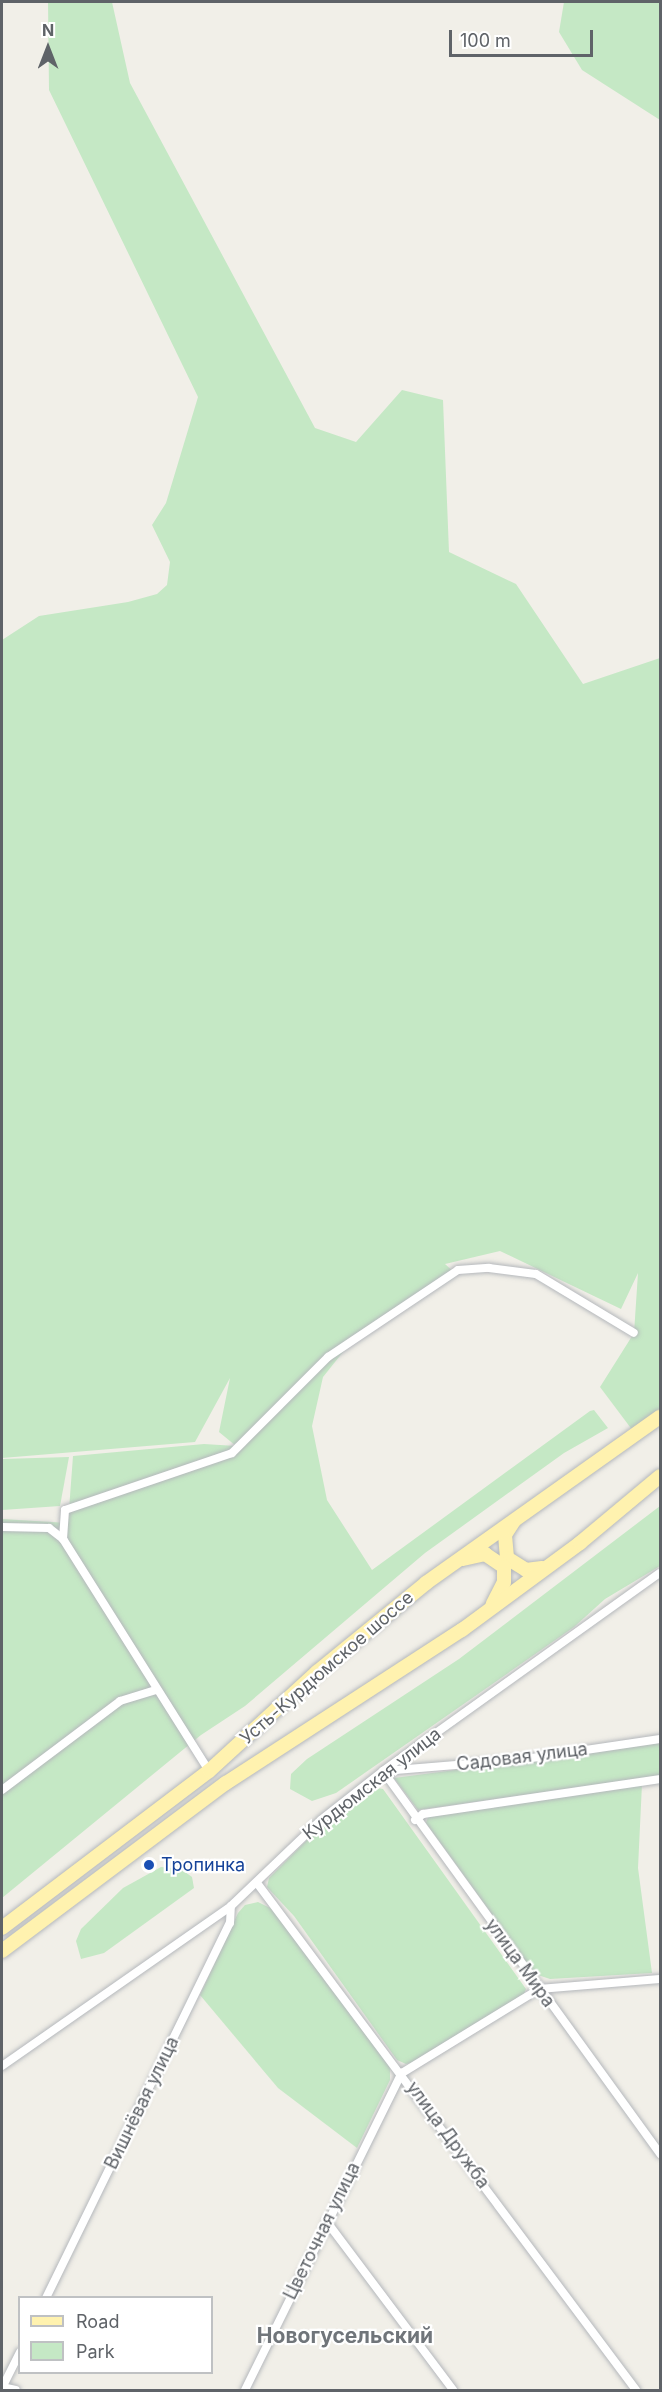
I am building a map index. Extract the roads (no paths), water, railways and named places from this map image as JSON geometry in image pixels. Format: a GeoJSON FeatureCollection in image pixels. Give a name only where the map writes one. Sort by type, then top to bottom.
{"type":"FeatureCollection","features":[{"type":"Feature","properties":{"kind":"main road","name":"Усть-Курдюмское шоссе"},"geometry":{"type":"LineString","coordinates":[[2,1928],[209,1771],[317,1672],[454,1562],[519,1514],[660,1417]]}},
{"type":"Feature","properties":{"kind":"main road","name":"Усть-Курдюмское шоссе"},"geometry":{"type":"LineString","coordinates":[[2,1950],[226,1783],[490,1608],[546,1567],[660,1476]]}},
{"type":"Feature","properties":{"kind":"main road"},"geometry":{"type":"LineString","coordinates":[[519,1514],[505,1535],[507,1558],[526,1570],[546,1567]]}},
{"type":"Feature","properties":{"kind":"main road"},"geometry":{"type":"LineString","coordinates":[[454,1562],[475,1554],[499,1561],[504,1582],[490,1608]]}},
{"type":"Feature","properties":{"kind":"street"},"geometry":{"type":"LineString","coordinates":[[63,1539],[65,1510],[232,1453],[328,1357],[458,1270],[489,1268],[536,1274],[634,1333]]}},
{"type":"Feature","properties":{"kind":"street"},"geometry":{"type":"LineString","coordinates":[[2,1527],[49,1528],[63,1539],[155,1690],[209,1771]]}},
{"type":"Feature","properties":{"kind":"street","name":"Курдюмская улица"},"geometry":{"type":"LineString","coordinates":[[2,2066],[231,1906],[321,1820],[383,1771],[660,1573]]}},
{"type":"Feature","properties":{"kind":"street"},"geometry":{"type":"LineString","coordinates":[[2,1790],[120,1701],[155,1690]]}},
{"type":"Feature","properties":{"kind":"street","name":"Садовая улица"},"geometry":{"type":"LineString","coordinates":[[383,1771],[517,1760],[660,1739]]}},
{"type":"Feature","properties":{"kind":"street","name":"улица Мира"},"geometry":{"type":"LineString","coordinates":[[383,1771],[415,1820],[660,2154]]}},
{"type":"Feature","properties":{"kind":"street"},"geometry":{"type":"LineString","coordinates":[[415,1820],[423,1814],[660,1779]]}},
{"type":"Feature","properties":{"kind":"street","name":"улица Дружба"},"geometry":{"type":"LineString","coordinates":[[257,1883],[402,2073],[636,2391]]}},
{"type":"Feature","properties":{"kind":"street","name":"Вишнёвая улица"},"geometry":{"type":"LineString","coordinates":[[47,2296],[230,1923],[231,1906]]}},
{"type":"Feature","properties":{"kind":"street"},"geometry":{"type":"LineString","coordinates":[[402,2073],[539,1989],[660,1979]]}},
{"type":"Feature","properties":{"kind":"street","name":"Цветочная улица"},"geometry":{"type":"LineString","coordinates":[[245,2391],[402,2073]]}},
{"type":"Feature","properties":{"kind":"street"},"geometry":{"type":"LineString","coordinates":[[327,2222],[453,2391]]}},
{"type":"Feature","properties":{"kind":"street"},"geometry":{"type":"LineString","coordinates":[[16,2391],[2,2388],[18,2356]]}},
{"type":"Feature","properties":{"kind":"place","name":"Тропинка"},"geometry":{"type":"Point","coordinates":[149,1865]}},
{"type":"Feature","properties":{"kind":"district","name":"Новогусельский"},"geometry":{"type":"Point","coordinates":[345,2336]}}]}
